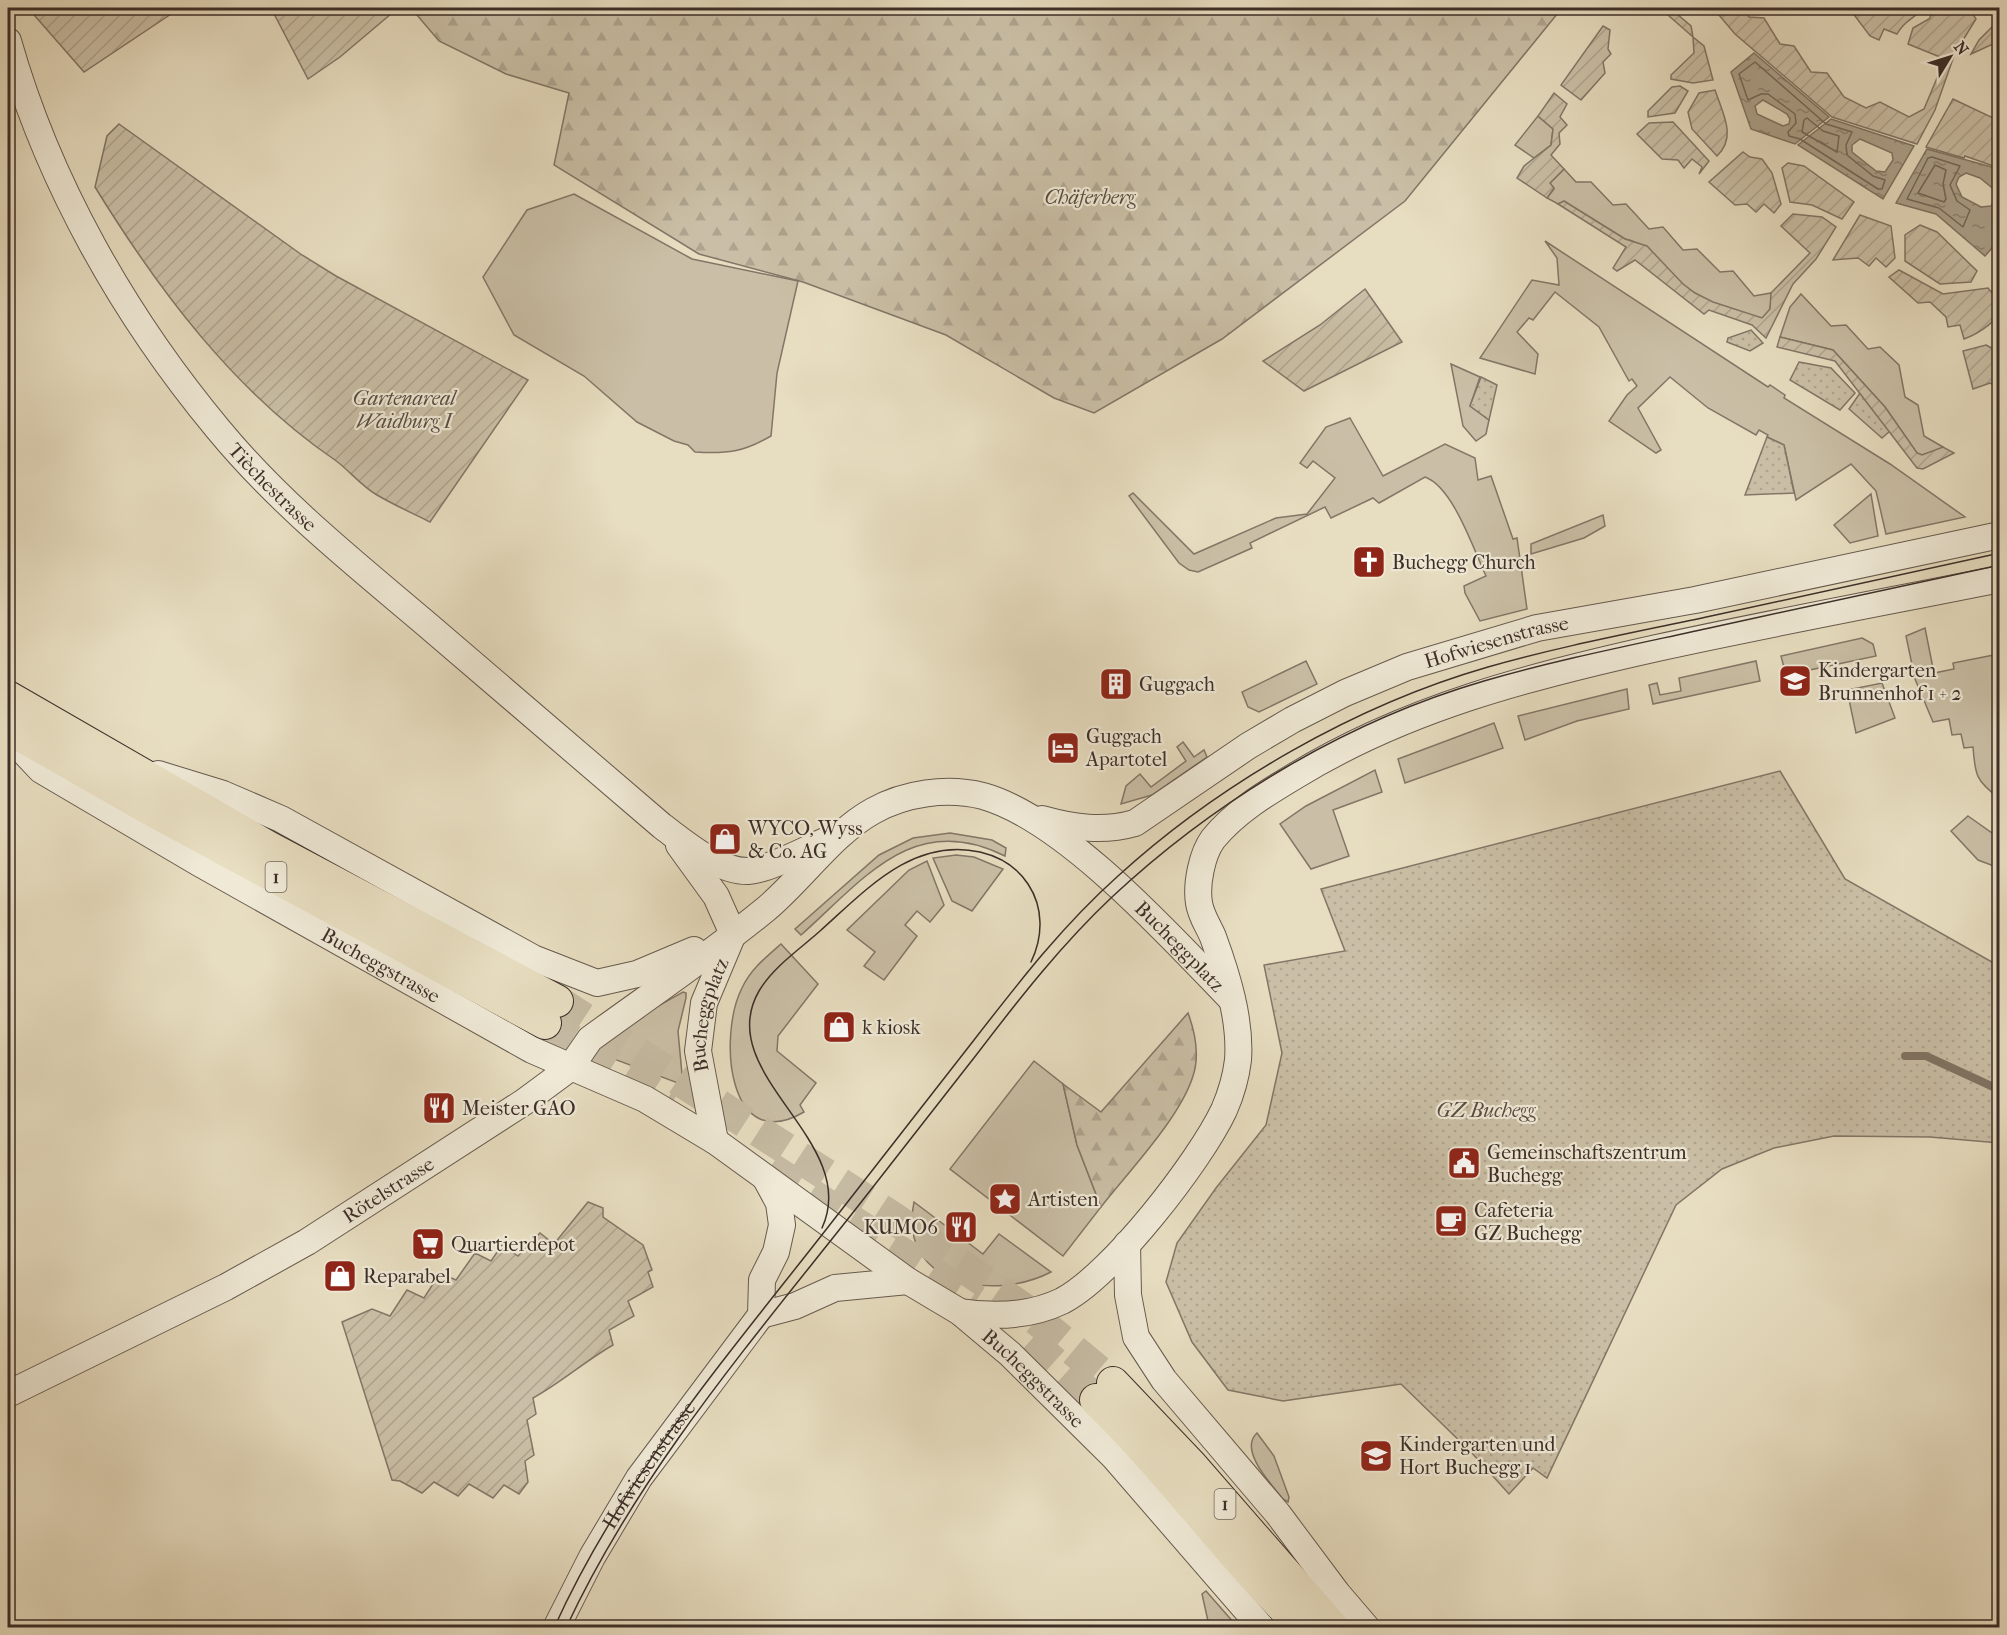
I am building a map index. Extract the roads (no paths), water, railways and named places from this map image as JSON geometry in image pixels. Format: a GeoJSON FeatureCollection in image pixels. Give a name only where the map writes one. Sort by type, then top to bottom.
{"type":"FeatureCollection","features":[{"type":"Feature","properties":{"kind":"main road","name":"Bucheggstrasse"},"geometry":{"type":"LineString","coordinates":[[8,697],[106,751],[161,787],[551,1012],[150,809],[8,728]]}},
{"type":"Feature","properties":{"kind":"main road","name":"Bucheggstrasse"},"geometry":{"type":"LineString","coordinates":[[1304,1628],[1265,1590],[1132,1434],[1104,1392],[1185,1458],[1333,1628]]}},
{"type":"Feature","properties":{"kind":"main road"},"geometry":{"type":"LineString","coordinates":[[1265,1590],[1294,1628]]}},
{"type":"Feature","properties":{"kind":"street","name":"Tièchestrasse"},"geometry":{"type":"LineString","coordinates":[[8,41],[37,123],[69,197],[109,276],[162,358],[219,430],[269,485],[355,564],[669,831],[716,862],[748,871],[762,868]]}},
{"type":"Feature","properties":{"kind":"street","name":"Hofwiesenstrasse"},"geometry":{"type":"LineString","coordinates":[[1030,816],[1073,828],[1114,829],[1135,823],[1248,746],[1336,698],[1407,667],[1501,637],[1537,627],[1695,600],[2000,535]]}},
{"type":"Feature","properties":{"kind":"street"},"geometry":{"type":"LineString","coordinates":[[1231,999],[1212,935],[1202,915],[1198,899],[1200,873],[1209,845],[1228,821],[1316,763],[1395,724],[1483,692],[1558,670],[2000,579]]}},
{"type":"Feature","properties":{"kind":"street","name":"Bucheggstrasse"},"geometry":{"type":"LineString","coordinates":[[8,735],[41,770],[400,976],[570,1068],[597,1076],[645,1099],[715,1141],[908,1281],[960,1312],[1010,1354],[1114,1457],[1262,1628]]}},
{"type":"Feature","properties":{"kind":"street","name":"Bucheggstrasse"},"geometry":{"type":"LineString","coordinates":[[106,751],[166,778],[223,794],[281,819],[533,958],[597,983],[637,974],[733,934]]}},
{"type":"Feature","properties":{"kind":"street","name":"Bucheggplatz"},"geometry":{"type":"LineString","coordinates":[[715,1141],[698,1051],[704,1003],[733,934],[767,909],[845,832],[871,811],[897,800],[940,791],[984,796],[1030,816],[1114,884],[1231,999],[1238,1040],[1238,1061],[1234,1084],[1223,1111],[1188,1168],[1127,1244],[1075,1293],[1051,1306],[1017,1314],[980,1315],[960,1312]]}},
{"type":"Feature","properties":{"kind":"street","name":"Tièchestrasse"},"geometry":{"type":"LineString","coordinates":[[669,831],[716,896],[733,934]]}},
{"type":"Feature","properties":{"kind":"street","name":"Bucheggplatz"},"geometry":{"type":"LineString","coordinates":[[762,868],[845,832]]}},
{"type":"Feature","properties":{"kind":"street","name":"Rötelstrasse"},"geometry":{"type":"LineString","coordinates":[[8,1394],[206,1297],[308,1242],[524,1102],[570,1068],[590,1039],[733,934]]}},
{"type":"Feature","properties":{"kind":"street","name":"Bucheggstrasse"},"geometry":{"type":"LineString","coordinates":[[761,1315],[762,1280],[781,1239],[782,1225],[779,1203],[765,1176]]}},
{"type":"Feature","properties":{"kind":"street"},"geometry":{"type":"LineString","coordinates":[[1127,1244],[1130,1316],[1136,1337],[1164,1380],[1278,1514],[1337,1593],[1367,1628]]}},
{"type":"Feature","properties":{"kind":"street"},"geometry":{"type":"LineString","coordinates":[[761,1315],[795,1306],[835,1288],[908,1281]]}},
{"type":"Feature","properties":{"kind":"street","name":"Hofwiesenstrasse"},"geometry":{"type":"LineString","coordinates":[[556,1628],[592,1557],[639,1478],[761,1315]]}},
{"type":"Feature","properties":{"kind":"water"},"geometry":{"type":"Polygon","coordinates":[[[1754,53],[1829,117],[1795,144],[1751,129],[1731,72],[1754,53]],[[1763,100],[1755,106],[1757,114],[1783,126],[1789,124],[1790,119],[1787,114],[1763,100]]]}},
{"type":"Feature","properties":{"kind":"water"},"geometry":{"type":"Polygon","coordinates":[[[1831,119],[1914,146],[1883,199],[1798,145],[1831,119]],[[1860,139],[1852,145],[1852,152],[1876,171],[1885,172],[1893,160],[1892,153],[1860,139]]]}},
{"type":"Feature","properties":{"kind":"water"},"geometry":{"type":"Polygon","coordinates":[[[1927,149],[1999,169],[1999,240],[1985,256],[1936,214],[1896,203],[1927,149]],[[1966,173],[1959,177],[1956,184],[1962,197],[1981,207],[1991,206],[1996,197],[1996,191],[1980,178],[1966,173]]]}},
{"type":"Feature","properties":{"kind":"waterway"},"geometry":{"type":"LineString","coordinates":[[1905,1056],[1926,1056],[2000,1090]]}},
{"type":"Feature","properties":{"kind":"tunnel"},"geometry":{"type":"LineString","coordinates":[[557,1001],[895,1219],[1024,1309],[1113,1383]]}},
{"type":"Feature","properties":{"kind":"tunnel"},"geometry":{"type":"LineString","coordinates":[[545,1023],[671,1104]]}},
{"type":"Feature","properties":{"kind":"tunnel"},"geometry":{"type":"LineString","coordinates":[[770,1168],[976,1301]]}},
{"type":"Feature","properties":{"kind":"tunnel"},"geometry":{"type":"LineString","coordinates":[[1030,1341],[1096,1400]]}},
{"type":"Feature","properties":{"kind":"tram line"},"geometry":{"type":"LineString","coordinates":[[554,1628],[582,1571],[614,1516],[684,1412],[1008,997],[1060,934],[1098,895],[1158,842],[1200,809],[1245,779],[1340,725],[1438,683],[1516,659],[1571,646],[2000,553]]}},
{"type":"Feature","properties":{"kind":"tram line"},"geometry":{"type":"LineString","coordinates":[[566,1628],[627,1516],[661,1463],[736,1360],[1058,953],[1112,897],[1195,828],[1286,767],[1334,741],[1383,718],[1484,681],[1599,652],[2000,565]]}},
{"type":"Feature","properties":{"kind":"tram line"},"geometry":{"type":"LineString","coordinates":[[822,1228],[829,1196],[822,1166],[807,1137],[768,1080],[754,1051],[750,1021],[759,991],[765,982],[787,959],[855,899],[892,870],[933,852],[956,849],[980,852],[1002,860],[1014,868],[1028,884],[1037,903],[1040,923],[1038,943],[1031,962]]}},
{"type":"Feature","properties":{"kind":"place","name":"Buchegg Church"},"geometry":{"type":"Point","coordinates":[1369,562]}},
{"type":"Feature","properties":{"kind":"place","name":"Kindergarten Brunnenhof 1 + 2"},"geometry":{"type":"Point","coordinates":[1795,681]}},
{"type":"Feature","properties":{"kind":"place","name":"Guggach"},"geometry":{"type":"Point","coordinates":[1116,684]}},
{"type":"Feature","properties":{"kind":"place","name":"Guggach Apartotel"},"geometry":{"type":"Point","coordinates":[1063,748]}},
{"type":"Feature","properties":{"kind":"place","name":"WYCO, Wyss & Co. AG"},"geometry":{"type":"Point","coordinates":[725,839]}},
{"type":"Feature","properties":{"kind":"place","name":"k kiosk"},"geometry":{"type":"Point","coordinates":[839,1027]}},
{"type":"Feature","properties":{"kind":"place","name":"Meister GAO"},"geometry":{"type":"Point","coordinates":[439,1108]}},
{"type":"Feature","properties":{"kind":"place","name":"Gemeinschaftszentrum Buchegg"},"geometry":{"type":"Point","coordinates":[1464,1163]}},
{"type":"Feature","properties":{"kind":"place","name":"Artisten"},"geometry":{"type":"Point","coordinates":[1005,1199]}},
{"type":"Feature","properties":{"kind":"place","name":"Cafeteria GZ Buchegg"},"geometry":{"type":"Point","coordinates":[1451,1221]}},
{"type":"Feature","properties":{"kind":"place","name":"KUMO6"},"geometry":{"type":"Point","coordinates":[961,1227]}},
{"type":"Feature","properties":{"kind":"place","name":"Quartierdepot"},"geometry":{"type":"Point","coordinates":[428,1244]}},
{"type":"Feature","properties":{"kind":"place","name":"Reparabel"},"geometry":{"type":"Point","coordinates":[340,1276]}},
{"type":"Feature","properties":{"kind":"place","name":"Kindergarten und Hort Buchegg 1"},"geometry":{"type":"Point","coordinates":[1376,1456]}},
{"type":"Feature","properties":{"kind":"park label","name":"Chäferberg"},"geometry":{"type":"Point","coordinates":[1090,197]}},
{"type":"Feature","properties":{"kind":"park label","name":"Gartenareal Waidburg I"},"geometry":{"type":"Point","coordinates":[404,410]}},
{"type":"Feature","properties":{"kind":"park label","name":"GZ Buchegg"},"geometry":{"type":"Point","coordinates":[1486,1110]}}]}
